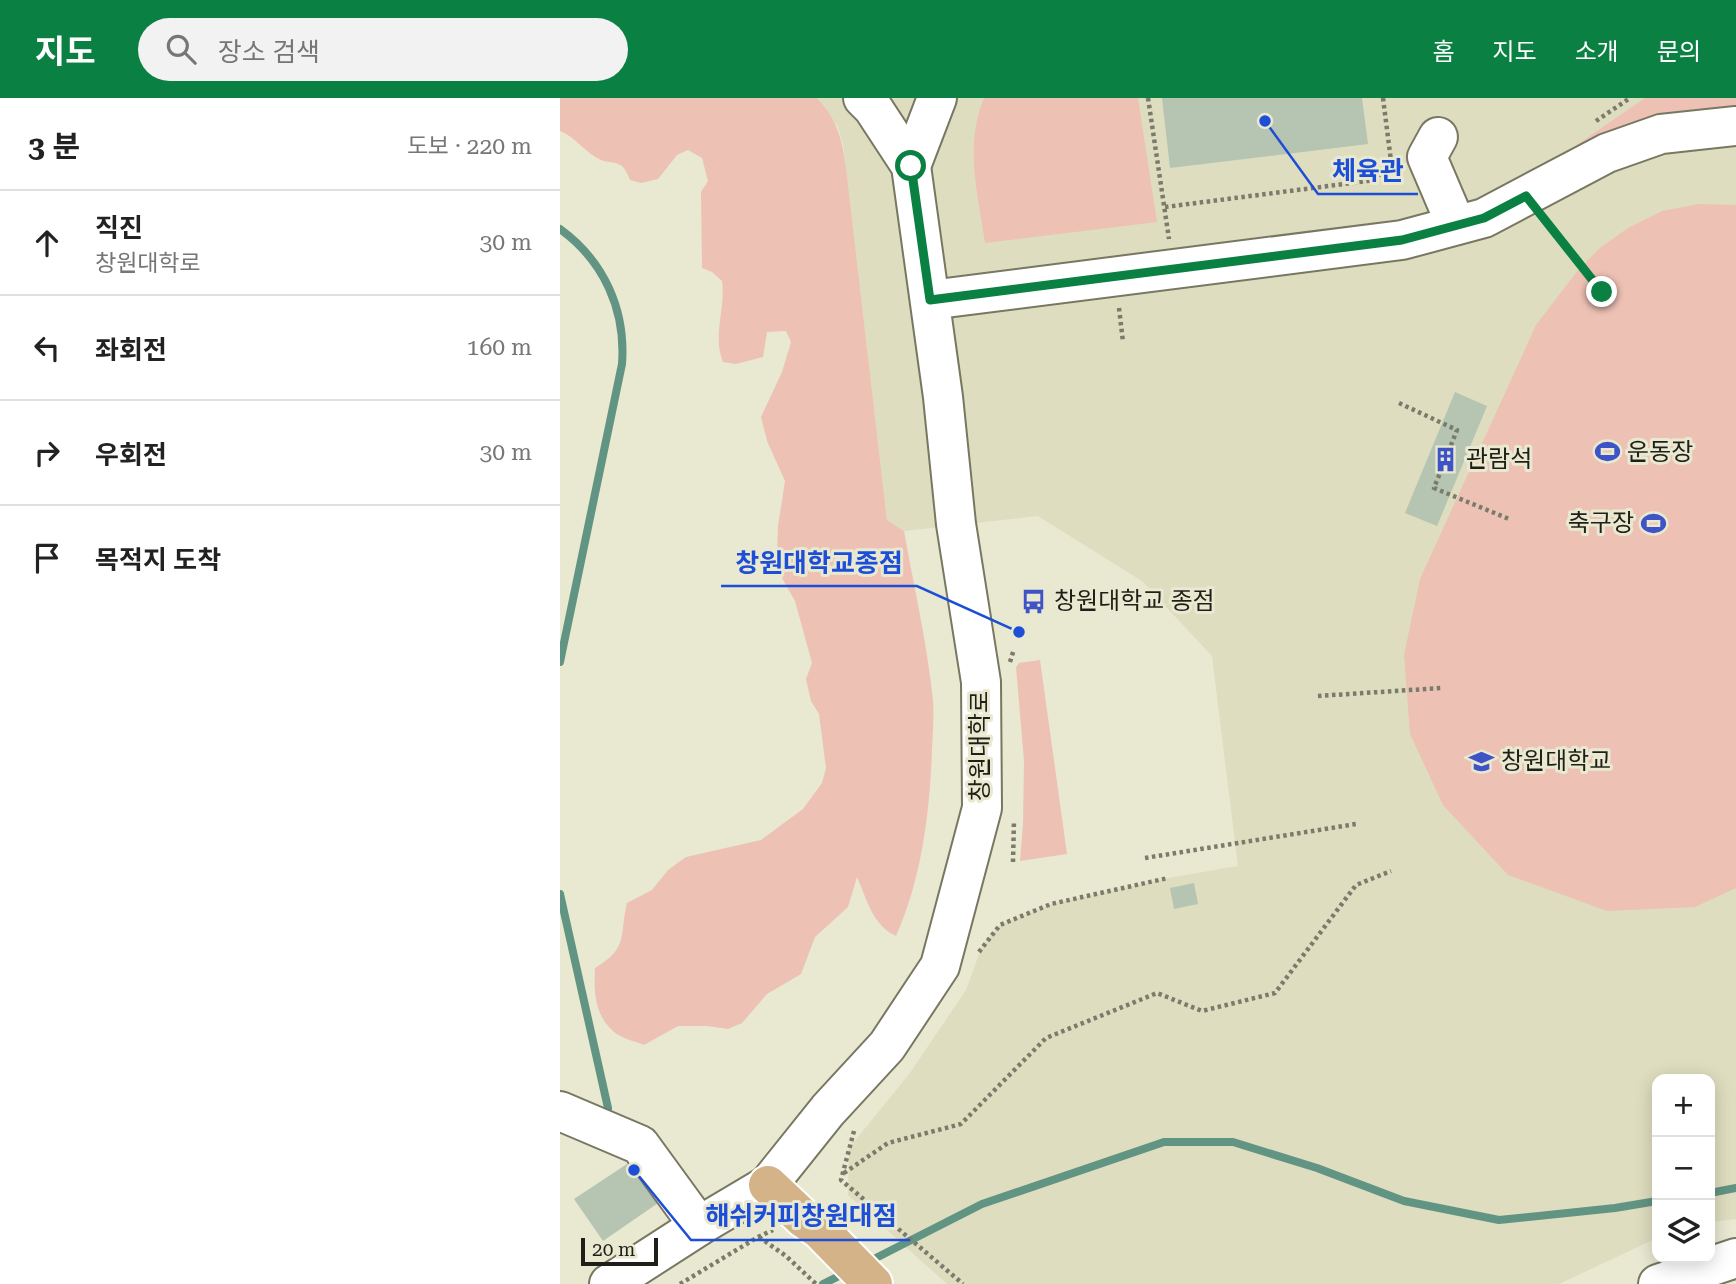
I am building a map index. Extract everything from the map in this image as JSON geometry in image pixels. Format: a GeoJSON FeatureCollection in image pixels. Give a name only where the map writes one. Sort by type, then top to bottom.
{"type":"FeatureCollection","features":[{"type":"Feature","properties":{"kind":"main road"},"geometry":{"type":"LineString","coordinates":[[768,1185],[873,1284]]}},
{"type":"Feature","properties":{"kind":"street"},"geometry":{"type":"LineString","coordinates":[[863,98],[873,108],[911,166]]}},
{"type":"Feature","properties":{"kind":"street"},"geometry":{"type":"LineString","coordinates":[[911,166],[937,98]]}},
{"type":"Feature","properties":{"kind":"street"},"geometry":{"type":"LineString","coordinates":[[930,300],[1402,240],[1484,218],[1608,153],[1661,134],[1736,126]]}},
{"type":"Feature","properties":{"kind":"street"},"geometry":{"type":"LineString","coordinates":[[1418,151],[1456,225]]}},
{"type":"Feature","properties":{"kind":"street","name":"창원대학로"},"geometry":{"type":"LineString","coordinates":[[609,1284],[768,1185],[828,1111],[887,1046],[940,965],[982,808],[981,682],[956,524],[930,300],[911,166]]}},
{"type":"Feature","properties":{"kind":"street"},"geometry":{"type":"LineString","coordinates":[[560,1111],[640,1145],[699,1226]]}},
{"type":"Feature","properties":{"kind":"street"},"geometry":{"type":"LineString","coordinates":[[1658,1284],[1736,1258]]}},
{"type":"Feature","properties":{"kind":"path"},"geometry":{"type":"LineString","coordinates":[[1148,98],[1174,269]]}},
{"type":"Feature","properties":{"kind":"path"},"geometry":{"type":"LineString","coordinates":[[1165,207],[1375,180],[1418,151],[1383,98]]}},
{"type":"Feature","properties":{"kind":"path"},"geometry":{"type":"LineString","coordinates":[[1526,196],[1602,292]]}},
{"type":"Feature","properties":{"kind":"path"},"geometry":{"type":"LineString","coordinates":[[1399,403],[1457,430],[1434,488],[1509,519]]}},
{"type":"Feature","properties":{"kind":"path"},"geometry":{"type":"LineString","coordinates":[[1318,696],[1441,688]]}},
{"type":"Feature","properties":{"kind":"path"},"geometry":{"type":"LineString","coordinates":[[1145,858],[1356,824]]}},
{"type":"Feature","properties":{"kind":"path"},"geometry":{"type":"LineString","coordinates":[[844,1172],[888,1143],[961,1124],[1046,1038],[1157,993],[1202,1011],[1275,993],[1356,885],[1391,872]]}},
{"type":"Feature","properties":{"kind":"path"},"geometry":{"type":"LineString","coordinates":[[976,956],[1000,925],[1051,904],[1168,878]]}},
{"type":"Feature","properties":{"kind":"path"},"geometry":{"type":"LineString","coordinates":[[862,1121],[854,1131],[841,1180],[963,1284]]}},
{"type":"Feature","properties":{"kind":"path"},"geometry":{"type":"LineString","coordinates":[[680,1284],[758,1237],[812,1224]]}},
{"type":"Feature","properties":{"kind":"path"},"geometry":{"type":"LineString","coordinates":[[758,1237],[786,1256],[817,1284]]}},
{"type":"Feature","properties":{"kind":"shaded area"},"geometry":{"type":"Polygon","coordinates":[[[560,98],[817,98],[830,115],[841,139],[846,168],[887,520],[904,531],[933,700],[927,820],[912,891],[896,936],[876,918],[857,877],[848,907],[815,937],[801,974],[767,994],[742,1023],[728,1029],[678,1026],[644,1045],[613,1031],[602,1017],[595,994],[595,968],[606,961],[618,947],[627,903],[652,890],[668,870],[686,857],[761,840],[803,809],[822,783],[826,768],[819,714],[811,701],[806,679],[812,663],[795,601],[782,578],[777,556],[778,526],[785,481],[767,441],[761,417],[782,372],[791,342],[786,331],[767,332],[763,357],[736,364],[723,362],[719,342],[722,281],[702,268],[701,192],[708,181],[702,158],[688,150],[677,155],[658,179],[641,183],[630,180],[622,166],[595,157],[560,131],[560,98]]]}},
{"type":"Feature","properties":{"kind":"shaded area","name":"창원대학교"},"geometry":{"type":"Polygon","coordinates":[[[817,98],[1736,98],[1736,1219],[1715,1221],[1715,1074],[1652,1074],[1652,1240],[1559,1284],[947,1284],[848,1195],[849,1148],[910,1073],[966,990],[982,946],[1000,925],[1051,904],[1168,878],[1238,866],[1212,656],[1142,581],[1038,516],[904,531],[887,520],[843,144],[838,127],[817,98]]]}},
{"type":"Feature","properties":{"kind":"shaded area"},"geometry":{"type":"Polygon","coordinates":[[[984,98],[1138,98],[1157,222],[985,243],[974,170],[975,134],[984,98]]]}},
{"type":"Feature","properties":{"kind":"shaded area"},"geometry":{"type":"Polygon","coordinates":[[[1645,98],[1736,98],[1736,114],[1573,163],[1568,151],[1645,98]]]}},
{"type":"Feature","properties":{"kind":"shaded area","name":"운동장"},"geometry":{"type":"Polygon","coordinates":[[[1699,204],[1736,205],[1736,888],[1695,907],[1607,911],[1508,875],[1443,805],[1410,734],[1404,655],[1420,579],[1536,325],[1578,270],[1601,247],[1628,228],[1662,211],[1699,204]]]}},
{"type":"Feature","properties":{"kind":"shaded area"},"geometry":{"type":"Polygon","coordinates":[[[1040,660],[1067,854],[1020,861],[1024,761],[1016,667],[1019,663],[1040,660]]]}},
{"type":"Feature","properties":{"kind":"building"},"geometry":{"type":"Polygon","coordinates":[[[1162,98],[1362,98],[1368,144],[1170,168],[1162,98]]]}},
{"type":"Feature","properties":{"kind":"building","name":"관람석"},"geometry":{"type":"Polygon","coordinates":[[[1455,392],[1487,406],[1437,526],[1405,513],[1455,392]]]}},
{"type":"Feature","properties":{"kind":"building"},"geometry":{"type":"Polygon","coordinates":[[[1194,883],[1198,904],[1174,909],[1170,888],[1194,883]]]}},
{"type":"Feature","properties":{"kind":"building"},"geometry":{"type":"Polygon","coordinates":[[[633,1160],[661,1201],[603,1241],[574,1199],[633,1160]]]}},
{"type":"Feature","properties":{"kind":"waterway"},"geometry":{"type":"LineString","coordinates":[[560,229],[589,256],[609,288],[616,306],[622,344],[622,364],[560,662]]}},
{"type":"Feature","properties":{"kind":"waterway"},"geometry":{"type":"LineString","coordinates":[[560,894],[608,1108]]}},
{"type":"Feature","properties":{"kind":"waterway"},"geometry":{"type":"LineString","coordinates":[[868,1262],[982,1204],[1164,1142],[1233,1142],[1317,1168],[1404,1201],[1499,1220],[1652,1202]]}},
{"type":"Feature","properties":{"kind":"waterway"},"geometry":{"type":"LineString","coordinates":[[1715,1192],[1736,1188]]}},
{"type":"Feature","properties":{"kind":"waterway"},"geometry":{"type":"LineString","coordinates":[[823,1284],[847,1272]]}},
{"type":"Feature","properties":{"kind":"place","name":"체육관"},"geometry":{"type":"Point","coordinates":[1265,121]}},
{"type":"Feature","properties":{"kind":"place","name":"운동장"},"geometry":{"type":"Point","coordinates":[1607,452]}},
{"type":"Feature","properties":{"kind":"place","name":"관람석"},"geometry":{"type":"Point","coordinates":[1446,459]}},
{"type":"Feature","properties":{"kind":"place","name":"축구장"},"geometry":{"type":"Point","coordinates":[1654,523]}},
{"type":"Feature","properties":{"kind":"place","name":"창원대학교 종점"},"geometry":{"type":"Point","coordinates":[1034,601]}},
{"type":"Feature","properties":{"kind":"place","name":"창원대학교종점"},"geometry":{"type":"Point","coordinates":[1019,632]}},
{"type":"Feature","properties":{"kind":"place","name":"창원대학교"},"geometry":{"type":"Point","coordinates":[1481,761]}},
{"type":"Feature","properties":{"kind":"place","name":"해쉬커피창원대점"},"geometry":{"type":"Point","coordinates":[634,1170]}},
{"type":"Feature","properties":{"kind":"route"},"geometry":{"type":"LineString","coordinates":[[911,166],[930,300],[1402,240],[1484,218],[1526,196],[1602,292]]}}]}
